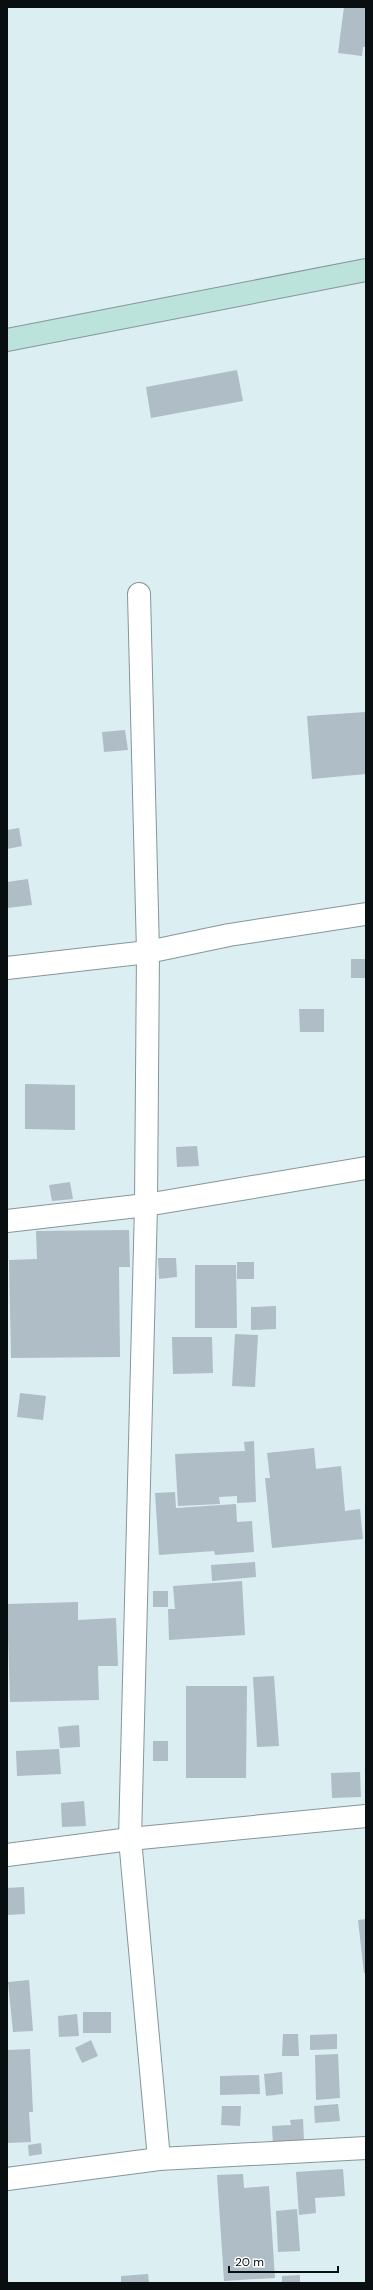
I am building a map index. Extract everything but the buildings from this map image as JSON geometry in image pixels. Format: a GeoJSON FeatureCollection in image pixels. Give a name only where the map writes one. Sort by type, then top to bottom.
{"type":"FeatureCollection","features":[{"type":"Feature","properties":{"kind":"street"},"geometry":{"type":"LineString","coordinates":[[7,340],[366,270]]}},
{"type":"Feature","properties":{"kind":"street"},"geometry":{"type":"LineString","coordinates":[[139,594],[148,952],[146,1205],[130,1839],[159,2159]]}},
{"type":"Feature","properties":{"kind":"street"},"geometry":{"type":"LineString","coordinates":[[7,968],[148,952],[228,935],[366,914]]}},
{"type":"Feature","properties":{"kind":"street"},"geometry":{"type":"LineString","coordinates":[[7,1222],[146,1205],[366,1168]]}},
{"type":"Feature","properties":{"kind":"street"},"geometry":{"type":"LineString","coordinates":[[7,1855],[130,1839],[366,1816]]}},
{"type":"Feature","properties":{"kind":"street"},"geometry":{"type":"LineString","coordinates":[[7,2179],[159,2159],[366,2148]]}}]}
